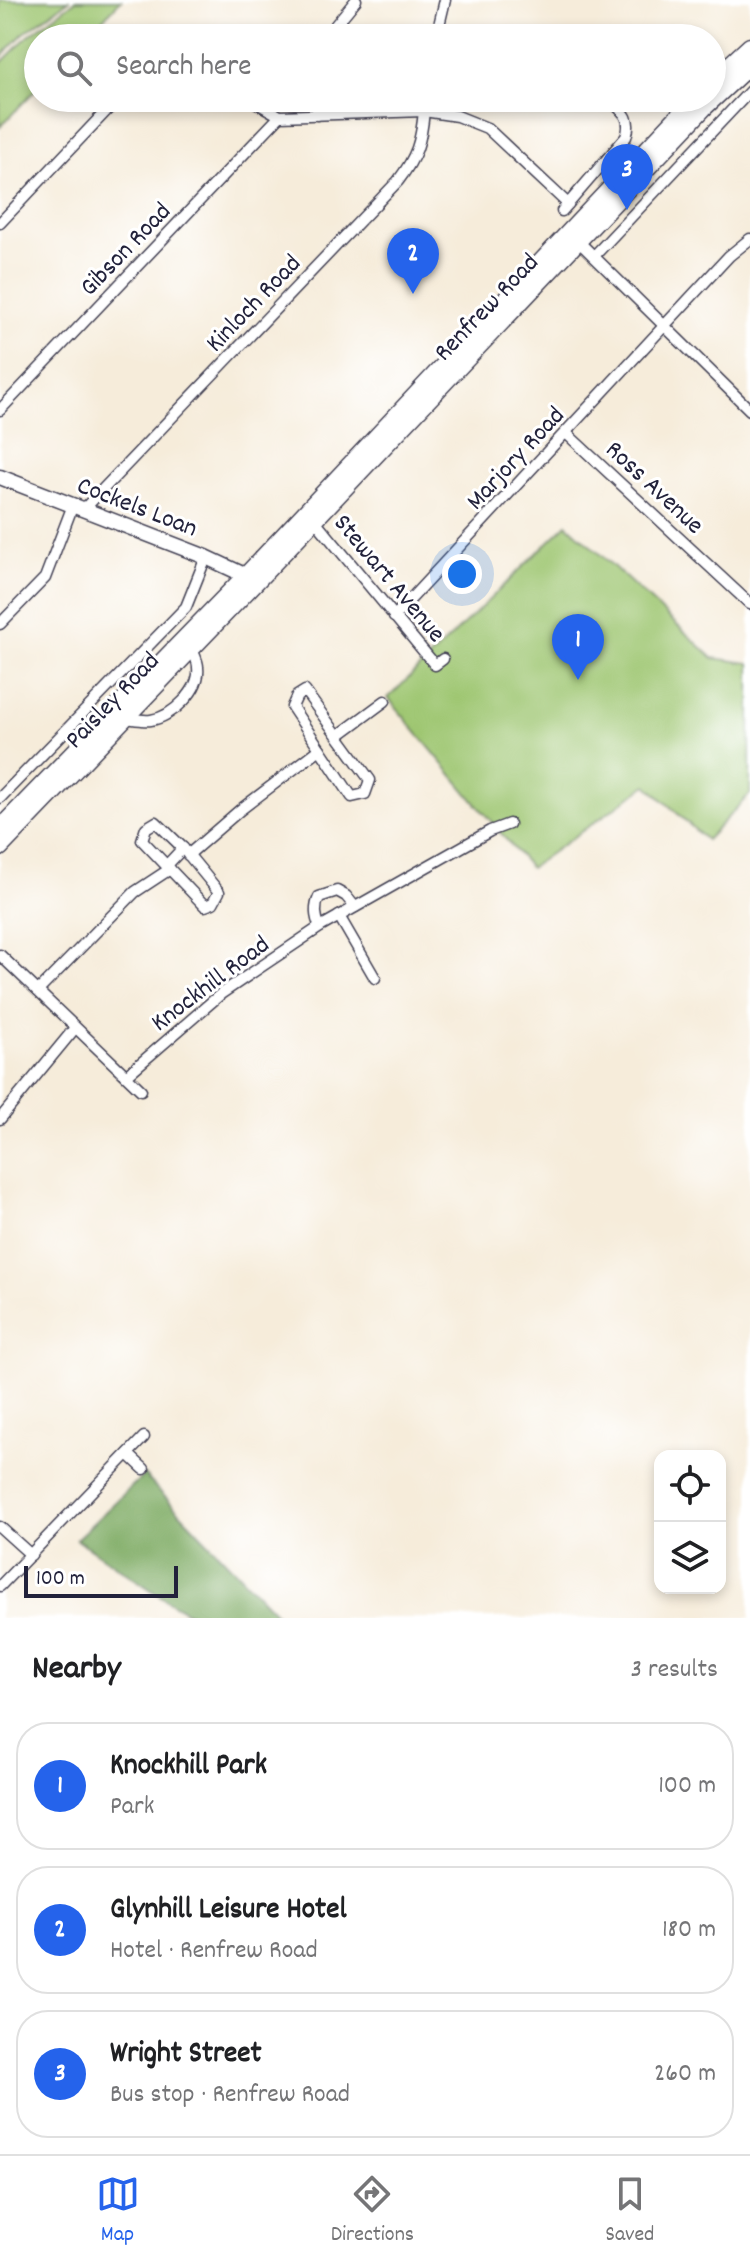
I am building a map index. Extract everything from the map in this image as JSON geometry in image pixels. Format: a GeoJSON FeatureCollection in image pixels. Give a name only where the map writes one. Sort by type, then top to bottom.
{"type":"FeatureCollection","features":[{"type":"Feature","properties":{"kind":"main road"},"geometry":{"type":"LineString","coordinates":[[726,68],[750,46]]}},
{"type":"Feature","properties":{"kind":"main road","name":"Renfrew Road"},"geometry":{"type":"LineString","coordinates":[[726,87],[750,65]]}},
{"type":"Feature","properties":{"kind":"main road","name":"Renfrew Road"},"geometry":{"type":"LineString","coordinates":[[574,237],[683,112]]}},
{"type":"Feature","properties":{"kind":"main road","name":"Renfrew Road"},"geometry":{"type":"LineString","coordinates":[[252,578],[574,237],[700,112]]}},
{"type":"Feature","properties":{"kind":"main road","name":"Cockels Loan"},"geometry":{"type":"LineString","coordinates":[[0,477],[252,578]]}},
{"type":"Feature","properties":{"kind":"main road","name":"Paisley Road"},"geometry":{"type":"LineString","coordinates":[[0,848],[192,649],[252,578]]}},
{"type":"Feature","properties":{"kind":"main road","name":"Paisley Road"},"geometry":{"type":"LineString","coordinates":[[0,828],[252,578]]}},
{"type":"Feature","properties":{"kind":"street"},"geometry":{"type":"LineString","coordinates":[[336,24],[356,0]]}},
{"type":"Feature","properties":{"kind":"street"},"geometry":{"type":"LineString","coordinates":[[439,24],[445,0]]}},
{"type":"Feature","properties":{"kind":"street"},"geometry":{"type":"LineString","coordinates":[[594,256],[750,91]]}},
{"type":"Feature","properties":{"kind":"street"},"geometry":{"type":"LineString","coordinates":[[0,223],[105,112]]}},
{"type":"Feature","properties":{"kind":"street"},"geometry":{"type":"LineString","coordinates":[[273,112],[280,116],[397,112]]}},
{"type":"Feature","properties":{"kind":"street","name":"Kinloch Road"},"geometry":{"type":"LineString","coordinates":[[78,507],[398,181],[411,164],[420,144],[424,112]]}},
{"type":"Feature","properties":{"kind":"street"},"geometry":{"type":"LineString","coordinates":[[431,112],[457,116],[487,128],[565,208],[626,137],[628,117],[623,112]]}},
{"type":"Feature","properties":{"kind":"street","name":"Gibson Road"},"geometry":{"type":"LineString","coordinates":[[0,410],[280,116]]}},
{"type":"Feature","properties":{"kind":"street"},"geometry":{"type":"LineString","coordinates":[[574,237],[750,410]]}},
{"type":"Feature","properties":{"kind":"street","name":"Marjory Road"},"geometry":{"type":"LineString","coordinates":[[394,617],[729,256],[750,239]]}},
{"type":"Feature","properties":{"kind":"street","name":"Ross Avenue"},"geometry":{"type":"LineString","coordinates":[[566,433],[750,604]]}},
{"type":"Feature","properties":{"kind":"street"},"geometry":{"type":"LineString","coordinates":[[0,624],[45,578],[78,507]]}},
{"type":"Feature","properties":{"kind":"street","name":"Stewart Avenue"},"geometry":{"type":"LineString","coordinates":[[311,515],[435,665],[443,659]]}},
{"type":"Feature","properties":{"kind":"street","name":"Paisley Road"},"geometry":{"type":"LineString","coordinates":[[0,798],[186,607],[206,557]]}},
{"type":"Feature","properties":{"kind":"street"},"geometry":{"type":"LineString","coordinates":[[126,718],[150,720],[176,708],[198,677],[192,649]]}},
{"type":"Feature","properties":{"kind":"street"},"geometry":{"type":"LineString","coordinates":[[305,691],[370,780],[365,794],[352,797],[320,749],[292,707],[297,696],[305,691]]}},
{"type":"Feature","properties":{"kind":"street"},"geometry":{"type":"LineString","coordinates":[[38,991],[135,892],[171,870],[240,810],[385,701]]}},
{"type":"Feature","properties":{"kind":"street"},"geometry":{"type":"LineString","coordinates":[[156,822],[219,892],[213,903],[205,906],[171,870],[142,840],[146,828],[156,822]]}},
{"type":"Feature","properties":{"kind":"street","name":"Knockhill Road"},"geometry":{"type":"LineString","coordinates":[[127,1075],[222,993],[320,927],[490,831],[509,824]]}},
{"type":"Feature","properties":{"kind":"street"},"geometry":{"type":"LineString","coordinates":[[320,927],[315,918],[319,897],[337,891],[355,907]]}},
{"type":"Feature","properties":{"kind":"street"},"geometry":{"type":"LineString","coordinates":[[339,916],[375,978]]}},
{"type":"Feature","properties":{"kind":"street"},"geometry":{"type":"LineString","coordinates":[[0,955],[141,1090]]}},
{"type":"Feature","properties":{"kind":"street"},"geometry":{"type":"LineString","coordinates":[[0,1119],[75,1028]]}},
{"type":"Feature","properties":{"kind":"street"},"geometry":{"type":"LineString","coordinates":[[0,1586],[144,1437]]}},
{"type":"Feature","properties":{"kind":"street"},"geometry":{"type":"LineString","coordinates":[[128,1454],[144,1469]]}},
{"type":"Feature","properties":{"kind":"street"},"geometry":{"type":"LineString","coordinates":[[0,1527],[31,1555]]}},
{"type":"Feature","properties":{"kind":"green space"},"geometry":{"type":"Polygon","coordinates":[[[0,0],[69,0],[37,24],[24,24],[24,33],[0,58],[0,0]]]}},
{"type":"Feature","properties":{"kind":"green space"},"geometry":{"type":"Polygon","coordinates":[[[76,0],[121,0],[98,24],[44,24],[76,0]]]}},
{"type":"Feature","properties":{"kind":"green space"},"geometry":{"type":"Polygon","coordinates":[[[24,40],[24,102],[0,127],[0,64],[24,40]]]}},
{"type":"Feature","properties":{"kind":"green space"},"geometry":{"type":"Polygon","coordinates":[[[567,524],[713,658],[750,663],[750,794],[706,840],[647,785],[530,868],[388,698],[567,524]]]}},
{"type":"Feature","properties":{"kind":"green space"},"geometry":{"type":"Polygon","coordinates":[[[144,1475],[281,1618],[198,1618],[76,1539],[144,1475]]]}},
{"type":"Feature","properties":{"kind":"place","name":"Wright Street"},"geometry":{"type":"Point","coordinates":[627,210]}},
{"type":"Feature","properties":{"kind":"place","name":"Glynhill Leisure Hotel"},"geometry":{"type":"Point","coordinates":[413,294]}},
{"type":"Feature","properties":{"kind":"place","name":"Knockhill Park"},"geometry":{"type":"Point","coordinates":[578,680]}}]}
